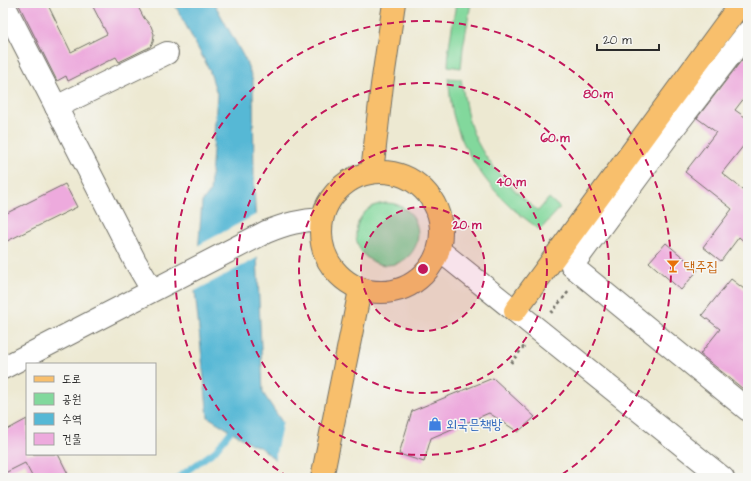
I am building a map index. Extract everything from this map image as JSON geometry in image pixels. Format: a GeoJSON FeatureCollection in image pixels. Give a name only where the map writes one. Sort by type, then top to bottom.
{"type":"FeatureCollection","features":[{"type":"Feature","properties":{"kind":"main road"},"geometry":{"type":"LineString","coordinates":[[372,172],[382,85],[394,3]]}},
{"type":"Feature","properties":{"kind":"main road"},"geometry":{"type":"LineString","coordinates":[[515,311],[741,3]]}},
{"type":"Feature","properties":{"kind":"main road"},"geometry":{"type":"LineString","coordinates":[[372,172],[393,172],[412,180],[428,194],[438,211],[441,230],[439,250],[430,267],[416,281],[405,287],[399,290],[380,293],[360,290],[343,280],[330,266],[322,248],[320,228],[324,209],[336,192],[352,179],[372,172]]}},
{"type":"Feature","properties":{"kind":"main road"},"geometry":{"type":"LineString","coordinates":[[322,478],[360,290]]}},
{"type":"Feature","properties":{"kind":"street"},"geometry":{"type":"LineString","coordinates":[[4,4],[135,261],[152,290]]}},
{"type":"Feature","properties":{"kind":"street"},"geometry":{"type":"LineString","coordinates":[[748,32],[672,130],[572,266],[748,410]]}},
{"type":"Feature","properties":{"kind":"street"},"geometry":{"type":"LineString","coordinates":[[56,106],[167,53]]}},
{"type":"Feature","properties":{"kind":"street"},"geometry":{"type":"LineString","coordinates":[[3,368],[266,232],[288,223],[322,219]]}},
{"type":"Feature","properties":{"kind":"street"},"geometry":{"type":"LineString","coordinates":[[439,250],[723,478]]}},
{"type":"Feature","properties":{"kind":"green space"},"geometry":{"type":"Polygon","coordinates":[[[456,3],[471,3],[461,68],[448,66],[449,47],[456,3]]]}},
{"type":"Feature","properties":{"kind":"green space"},"geometry":{"type":"Polygon","coordinates":[[[448,78],[461,79],[471,128],[485,156],[504,180],[538,211],[549,198],[560,208],[540,230],[513,209],[496,192],[473,161],[461,138],[452,110],[448,78]]]}},
{"type":"Feature","properties":{"kind":"green space"},"geometry":{"type":"Polygon","coordinates":[[[381,203],[393,203],[409,212],[416,222],[418,234],[416,246],[409,256],[393,265],[381,265],[370,260],[361,251],[356,240],[356,228],[361,217],[370,208],[381,203]]]}},
{"type":"Feature","properties":{"kind":"water"},"geometry":{"type":"Polygon","coordinates":[[[174,3],[214,3],[246,61],[253,81],[254,184],[263,393],[282,422],[345,478],[295,478],[263,449],[250,443],[208,417],[195,291],[202,202],[210,192],[217,94],[209,69],[174,3]]]}},
{"type":"Feature","properties":{"kind":"pier"},"geometry":{"type":"Polygon","coordinates":[[[257,214],[259,257],[193,292],[197,246],[257,214]]]}},
{"type":"Feature","properties":{"kind":"pier"},"geometry":{"type":"Polygon","coordinates":[[[283,420],[347,478],[292,478],[274,462],[283,420]]]}},
{"type":"Feature","properties":{"kind":"building"},"geometry":{"type":"Polygon","coordinates":[[[18,3],[47,3],[71,52],[107,34],[91,3],[136,3],[144,18],[151,26],[154,34],[153,42],[150,47],[119,62],[116,57],[68,81],[66,76],[57,81],[18,3]]]}},
{"type":"Feature","properties":{"kind":"building"},"geometry":{"type":"Polygon","coordinates":[[[748,52],[748,93],[735,110],[748,119],[748,140],[722,173],[746,192],[748,189],[748,245],[739,237],[721,261],[703,247],[732,209],[685,172],[716,132],[697,118],[748,52]]]}},
{"type":"Feature","properties":{"kind":"building"},"geometry":{"type":"Polygon","coordinates":[[[65,184],[77,207],[3,243],[3,215],[65,184]]]}},
{"type":"Feature","properties":{"kind":"building","name":"댁주집"},"geometry":{"type":"Polygon","coordinates":[[[666,243],[698,270],[681,290],[649,262],[666,243]]]}},
{"type":"Feature","properties":{"kind":"building"},"geometry":{"type":"Polygon","coordinates":[[[731,279],[748,292],[748,393],[700,354],[720,329],[702,315],[731,279]]]}},
{"type":"Feature","properties":{"kind":"building","name":"외국믄책방"},"geometry":{"type":"Polygon","coordinates":[[[493,378],[535,417],[518,432],[489,413],[431,438],[424,462],[399,454],[412,411],[493,378]]]}},
{"type":"Feature","properties":{"kind":"building"},"geometry":{"type":"Polygon","coordinates":[[[26,420],[26,455],[58,455],[70,478],[33,478],[25,463],[3,474],[3,432],[26,420]]]}},
{"type":"Feature","properties":{"kind":"waterway"},"geometry":{"type":"LineString","coordinates":[[177,478],[215,451],[235,426]]}},
{"type":"Feature","properties":{"kind":"place","name":"댁주집"},"geometry":{"type":"Point","coordinates":[673,266]}},
{"type":"Feature","properties":{"kind":"place","name":"외국믄책방"},"geometry":{"type":"Point","coordinates":[435,424]}}]}
